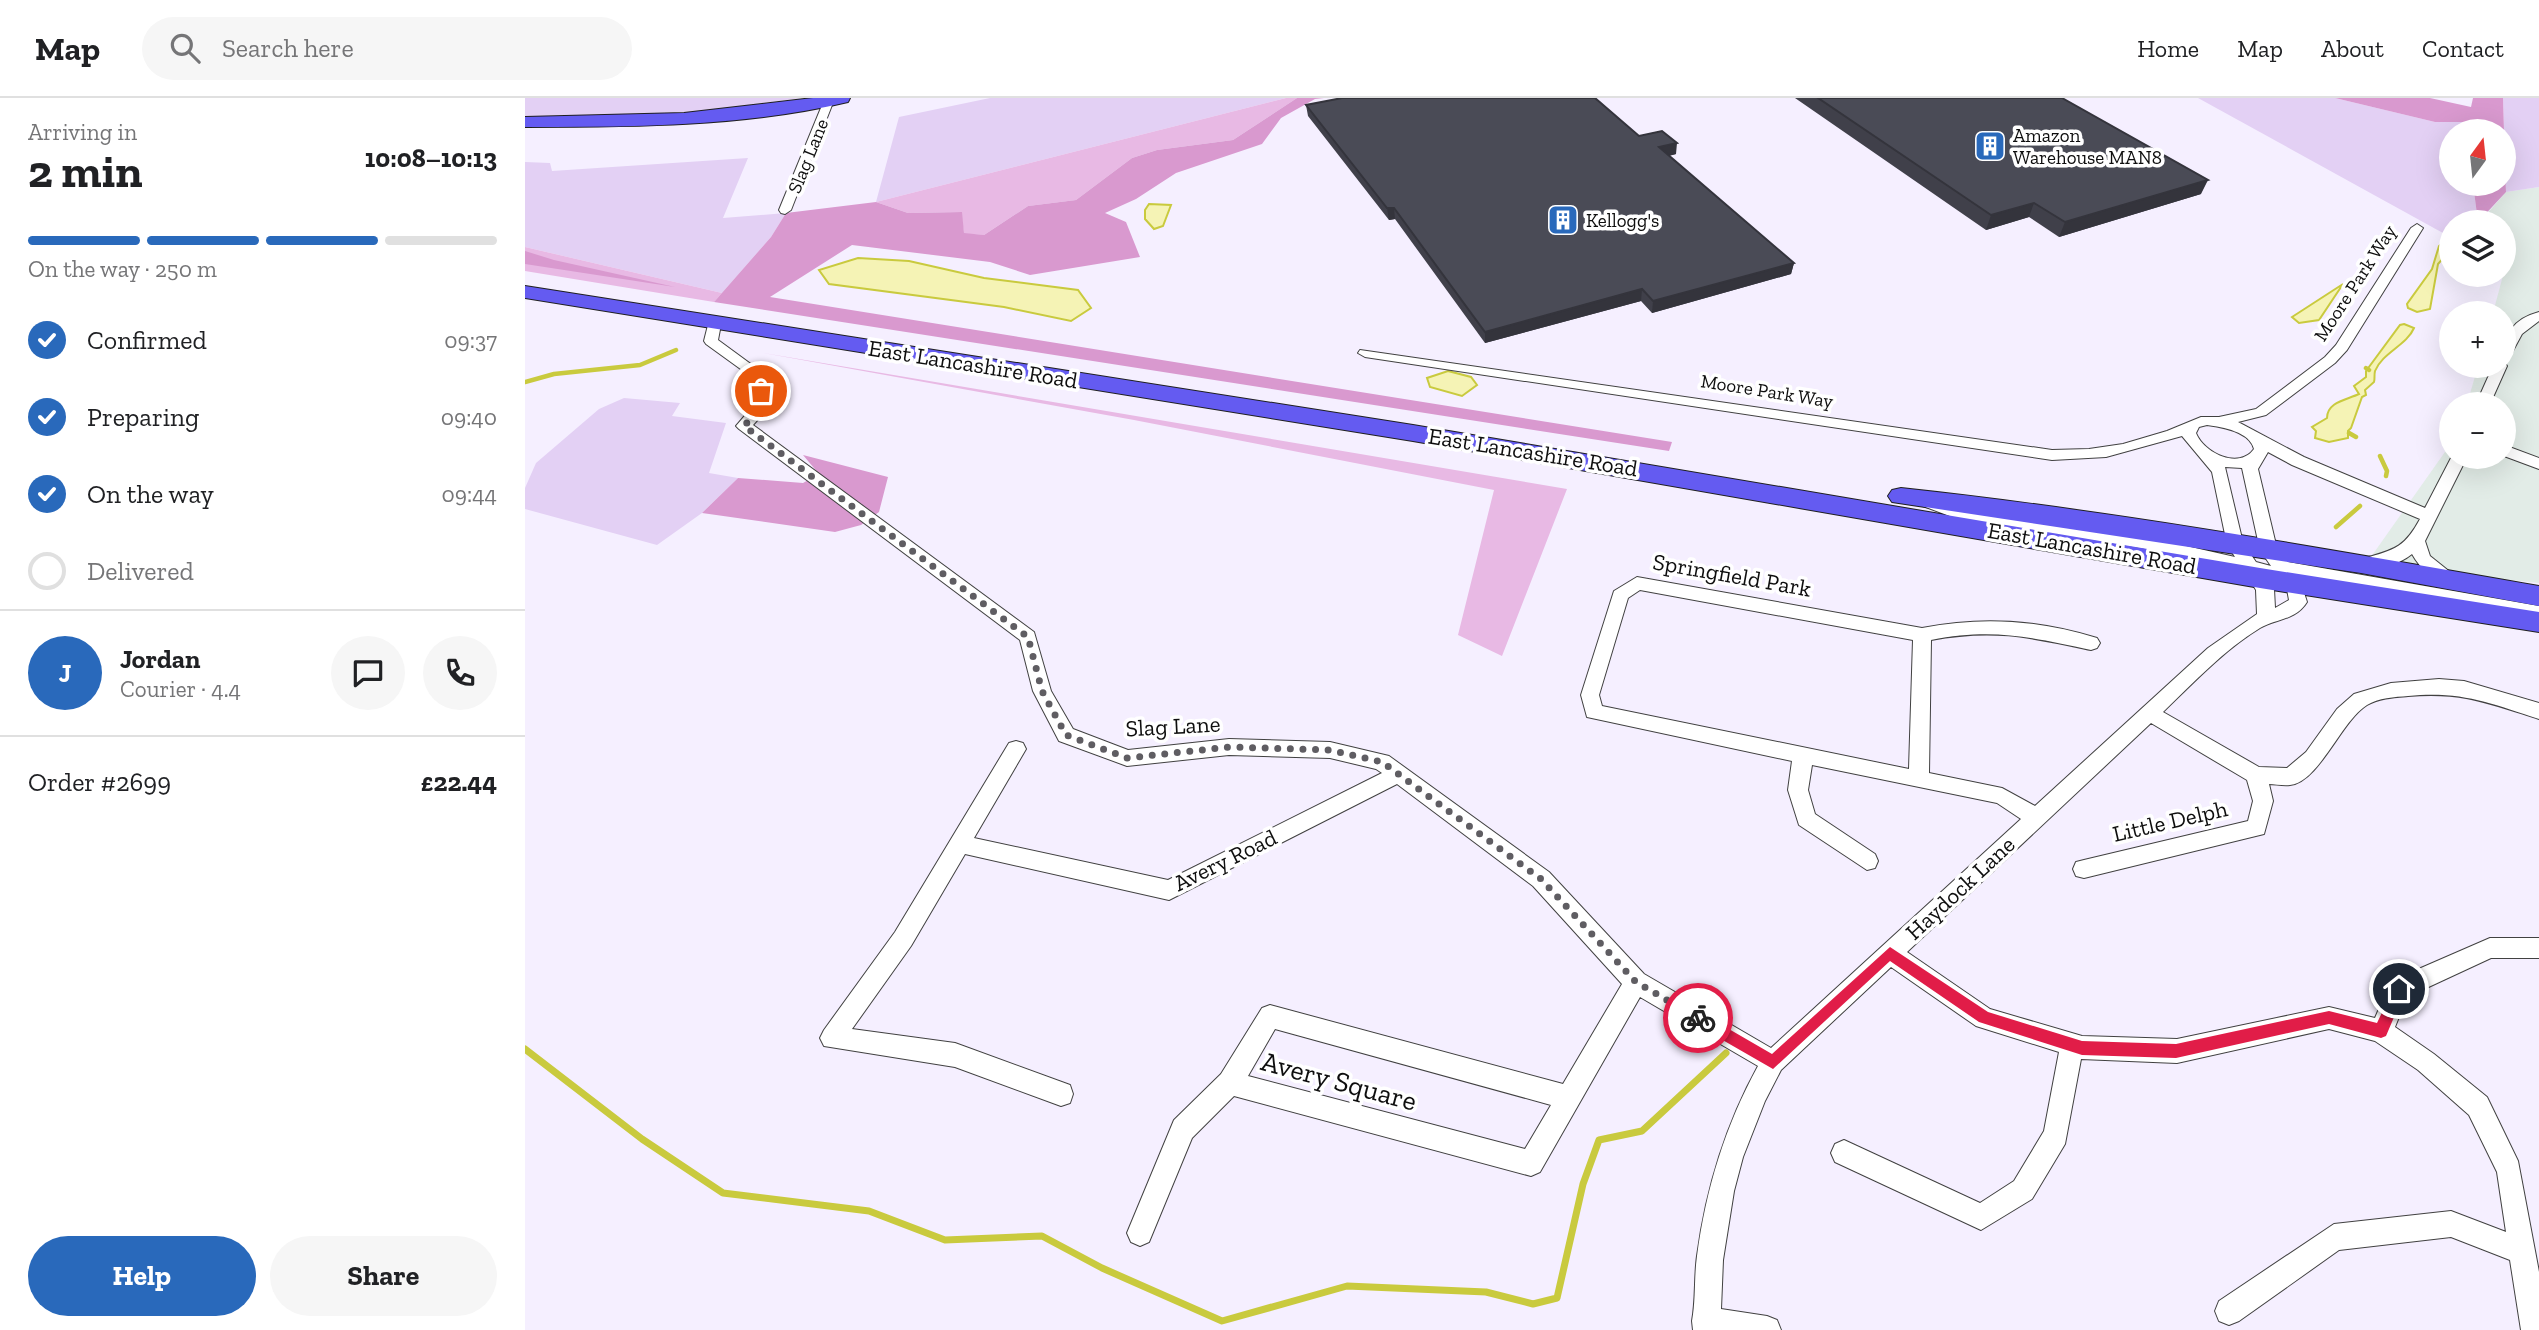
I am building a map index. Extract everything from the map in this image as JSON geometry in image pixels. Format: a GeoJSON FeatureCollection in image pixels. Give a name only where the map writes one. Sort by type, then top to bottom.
{"type":"FeatureCollection","features":[{"type":"Feature","properties":{"kind":"highway"},"geometry":{"type":"LineString","coordinates":[[525,122],[684,118],[836,99]]}},
{"type":"Feature","properties":{"kind":"highway","name":"East Lancashire Road"},"geometry":{"type":"LineString","coordinates":[[525,279],[710,318],[2271,569],[2539,622]]}},
{"type":"Feature","properties":{"kind":"highway","name":"East Lancashire Road"},"geometry":{"type":"LineString","coordinates":[[525,292],[2235,544],[2271,569],[2361,564],[2539,596]]}},
{"type":"Feature","properties":{"kind":"street","name":"Slag Lane"},"geometry":{"type":"LineString","coordinates":[[785,210],[836,99]]}},
{"type":"Feature","properties":{"kind":"street","name":"Moore Park Way"},"geometry":{"type":"LineString","coordinates":[[1365,353],[2052,455],[2096,454],[2161,440],[2199,422],[2223,421],[2261,412],[2330,360],[2343,347],[2417,228]]}},
{"type":"Feature","properties":{"kind":"street"},"geometry":{"type":"LineString","coordinates":[[2516,330],[2526,321],[2539,316]]}},
{"type":"Feature","properties":{"kind":"street","name":"Slag Lane"},"geometry":{"type":"LineString","coordinates":[[710,318],[711,341],[760,376],[762,406],[744,426],[1028,637],[1042,691],[1066,735],[1127,758],[1229,747],[1330,750],[1382,762],[1541,879],[1636,982],[1773,1062]]}},
{"type":"Feature","properties":{"kind":"street","name":"Moore Park Way"},"geometry":{"type":"LineString","coordinates":[[2261,412],[2251,477],[2271,569]]}},
{"type":"Feature","properties":{"kind":"street"},"geometry":{"type":"LineString","coordinates":[[2223,421],[2256,447],[2298,461],[2428,516]]}},
{"type":"Feature","properties":{"kind":"street"},"geometry":{"type":"LineString","coordinates":[[2190,428],[2189,439],[2220,472],[2235,544]]}},
{"type":"Feature","properties":{"kind":"street","name":"Moore Park Way"},"geometry":{"type":"LineString","coordinates":[[2161,440],[2239,463],[2256,447]]}},
{"type":"Feature","properties":{"kind":"street"},"geometry":{"type":"LineString","coordinates":[[2516,455],[2539,464]]}},
{"type":"Feature","properties":{"kind":"street"},"geometry":{"type":"LineString","coordinates":[[2361,564],[2397,557],[2417,541],[2453,469]]}},
{"type":"Feature","properties":{"kind":"street"},"geometry":{"type":"LineString","coordinates":[[1921,499],[1955,512],[2151,544],[2271,569],[2539,613]]}},
{"type":"Feature","properties":{"kind":"street"},"geometry":{"type":"LineString","coordinates":[[2417,541],[2418,550],[2426,563],[2455,582]]}},
{"type":"Feature","properties":{"kind":"street"},"geometry":{"type":"LineString","coordinates":[[2266,617],[2271,569]]}},
{"type":"Feature","properties":{"kind":"street","name":"Haydock Lane"},"geometry":{"type":"LineString","coordinates":[[1706,1325],[1710,1252],[1730,1160],[1741,1123],[1773,1062],[2149,713],[2238,634],[2266,617],[2286,614],[2298,602],[2271,569]]}},
{"type":"Feature","properties":{"kind":"street","name":"Springfield Park"},"geometry":{"type":"LineString","coordinates":[[2036,818],[2002,796],[1594,712],[1590,695],[1620,595],[1637,583],[1922,635],[1963,627],[2014,627],[2091,643]]}},
{"type":"Feature","properties":{"kind":"street"},"geometry":{"type":"LineString","coordinates":[[1919,779],[1922,635]]}},
{"type":"Feature","properties":{"kind":"street"},"geometry":{"type":"LineString","coordinates":[[2149,713],[2256,775],[2291,778],[2313,758],[2352,706],[2361,699],[2391,690],[2439,686],[2464,688],[2539,711]]}},
{"type":"Feature","properties":{"kind":"street"},"geometry":{"type":"LineString","coordinates":[[1016,749],[902,939],[831,1038],[955,1055],[1061,1094]]}},
{"type":"Feature","properties":{"kind":"street"},"geometry":{"type":"LineString","coordinates":[[1803,755],[1798,790],[1806,819],[1867,861]]}},
{"type":"Feature","properties":{"kind":"street","name":"Avery Road"},"geometry":{"type":"LineString","coordinates":[[960,844],[1169,890],[1398,774]]}},
{"type":"Feature","properties":{"kind":"street","name":"Little Delph"},"geometry":{"type":"LineString","coordinates":[[2084,869],[2257,828],[2263,801],[2256,775]]}},
{"type":"Feature","properties":{"kind":"street"},"geometry":{"type":"LineString","coordinates":[[2381,1031],[2399,989],[2490,948],[2539,948]]}},
{"type":"Feature","properties":{"kind":"street"},"geometry":{"type":"LineString","coordinates":[[1890,953],[1984,1018],[2082,1048],[2176,1051],[2329,1018],[2381,1031],[2426,1062],[2478,1106],[2509,1170],[2535,1330]]}},
{"type":"Feature","properties":{"kind":"street","name":"Avery Square"},"geometry":{"type":"LineString","coordinates":[[1569,1098],[1270,1016],[1230,1083],[1531,1163],[1569,1098],[1636,982]]}},
{"type":"Feature","properties":{"kind":"street"},"geometry":{"type":"LineString","coordinates":[[1844,1153],[1981,1217],[2023,1190],[2056,1135],[2072,1045]]}},
{"type":"Feature","properties":{"kind":"street"},"geometry":{"type":"LineString","coordinates":[[1140,1233],[1183,1129],[1230,1083]]}},
{"type":"Feature","properties":{"kind":"street"},"geometry":{"type":"LineString","coordinates":[[2229,1311],[2334,1237],[2451,1224],[2522,1251]]}},
{"type":"Feature","properties":{"kind":"street"},"geometry":{"type":"LineString","coordinates":[[1706,1325],[1767,1330]]}},
{"type":"Feature","properties":{"kind":"shaded area"},"geometry":{"type":"Polygon","coordinates":[[[525,98],[802,98],[679,114],[525,117],[525,98]]]}},
{"type":"Feature","properties":{"kind":"shaded area"},"geometry":{"type":"Polygon","coordinates":[[[990,98],[1286,98],[876,202],[899,117],[990,98]]]}},
{"type":"Feature","properties":{"kind":"shaded area"},"geometry":{"type":"Polygon","coordinates":[[[1286,98],[1297,98],[1233,140],[1157,150],[1132,158],[1076,200],[1028,206],[984,235],[964,234],[961,212],[908,213],[876,202],[1286,98]]]}},
{"type":"Feature","properties":{"kind":"shaded area"},"geometry":{"type":"Polygon","coordinates":[[[1297,98],[1324,98],[1315,99],[1281,118],[1262,144],[1176,173],[1136,199],[1105,213],[1126,222],[1140,257],[1030,275],[990,262],[852,245],[770,297],[1672,442],[1669,451],[714,302],[771,237],[786,213],[876,202],[908,213],[962,212],[964,233],[984,235],[1028,206],[1076,200],[1132,158],[1157,150],[1233,140],[1297,98]]]}},
{"type":"Feature","properties":{"kind":"shaded area"},"geometry":{"type":"Polygon","coordinates":[[[2198,98],[2335,98],[2439,122],[2439,196],[2475,196],[2476,210],[2439,210],[2439,231],[2198,98]]]}},
{"type":"Feature","properties":{"kind":"shaded area"},"geometry":{"type":"Polygon","coordinates":[[[2335,98],[2430,98],[2471,107],[2473,98],[2503,98],[2504,119],[2439,119],[2439,122],[2335,98]]]}},
{"type":"Feature","properties":{"kind":"shaded area"},"geometry":{"type":"Polygon","coordinates":[[[2503,98],[2539,98],[2539,187],[2517,190],[2517,119],[2504,119],[2503,98]]]}},
{"type":"Feature","properties":{"kind":"shaded area"},"geometry":{"type":"Polygon","coordinates":[[[748,158],[723,218],[786,213],[771,237],[722,293],[525,247],[525,162],[550,163],[552,171],[748,158]]]}},
{"type":"Feature","properties":{"kind":"shaded area"},"geometry":{"type":"Polygon","coordinates":[[[2539,187],[2539,583],[2366,564],[2439,460],[2439,469],[2516,469],[2516,392],[2470,392],[2475,378],[2516,378],[2516,301],[2496,301],[2500,287],[2516,287],[2516,210],[2490,210],[2503,196],[2517,196],[2517,190],[2539,187]]]}},
{"type":"Feature","properties":{"kind":"shaded area"},"geometry":{"type":"Polygon","coordinates":[[[2475,196],[2502,196],[2489,210],[2476,210],[2475,196]]]}},
{"type":"Feature","properties":{"kind":"shaded area"},"geometry":{"type":"Polygon","coordinates":[[[1149,204],[1171,205],[1163,226],[1154,229],[1145,219],[1145,210],[1149,204]]]}},
{"type":"Feature","properties":{"kind":"shaded area"},"geometry":{"type":"Polygon","coordinates":[[[2439,246],[2439,263],[2430,309],[2417,312],[2408,308],[2407,304],[2432,269],[2439,246]]]}},
{"type":"Feature","properties":{"kind":"shaded area"},"geometry":{"type":"Polygon","coordinates":[[[525,247],[722,293],[714,302],[525,271],[525,247]]]}},
{"type":"Feature","properties":{"kind":"shaded area"},"geometry":{"type":"Polygon","coordinates":[[[525,251],[554,260],[675,287],[525,264],[525,251]]]}},
{"type":"Feature","properties":{"kind":"shaded area"},"geometry":{"type":"Polygon","coordinates":[[[858,258],[909,261],[984,278],[1078,290],[1091,308],[1071,321],[1004,307],[829,284],[819,270],[858,258]]]}},
{"type":"Feature","properties":{"kind":"shaded area"},"geometry":{"type":"Polygon","coordinates":[[[2343,284],[2319,320],[2299,323],[2292,317],[2343,284]]]}},
{"type":"Feature","properties":{"kind":"shaded area"},"geometry":{"type":"Polygon","coordinates":[[[2400,325],[2414,328],[2378,365],[2374,382],[2365,390],[2366,395],[2362,397],[2348,431],[2348,438],[2329,442],[2315,438],[2316,431],[2312,427],[2327,418],[2334,405],[2359,394],[2354,386],[2366,377],[2366,371],[2400,325]]]}},
{"type":"Feature","properties":{"kind":"shaded area"},"geometry":{"type":"Polygon","coordinates":[[[758,352],[1567,489],[1502,656],[1458,635],[1494,490],[1134,420],[758,352]]]}},
{"type":"Feature","properties":{"kind":"shaded area"},"geometry":{"type":"Polygon","coordinates":[[[1448,371],[1471,377],[1477,385],[1462,396],[1430,387],[1427,378],[1448,371]]]}},
{"type":"Feature","properties":{"kind":"shaded area"},"geometry":{"type":"Polygon","coordinates":[[[624,398],[680,403],[672,416],[726,423],[709,473],[738,478],[702,513],[657,545],[525,509],[525,488],[536,463],[599,409],[624,398]]]}},
{"type":"Feature","properties":{"kind":"shaded area"},"geometry":{"type":"Polygon","coordinates":[[[803,455],[888,477],[879,512],[861,525],[835,532],[702,513],[738,478],[803,483],[819,474],[803,455]]]}},
{"type":"Feature","properties":{"kind":"building","name":"Kellogg's"},"geometry":{"type":"Polygon","coordinates":[[[1342,98],[1595,98],[1639,136],[1662,131],[1677,143],[1659,147],[1794,263],[1653,301],[1642,289],[1485,332],[1394,208],[1387,208],[1306,105],[1342,98]]]}},
{"type":"Feature","properties":{"kind":"building","name":"Amazon Warehouse MAN8"},"geometry":{"type":"Polygon","coordinates":[[[1818,98],[2062,98],[2208,180],[2065,222],[2034,203],[1991,215],[1818,98]]]}},
{"type":"Feature","properties":{"kind":"waterway"},"geometry":{"type":"LineString","coordinates":[[525,382],[554,374],[640,365],[676,350]]}},
{"type":"Feature","properties":{"kind":"waterway"},"geometry":{"type":"LineString","coordinates":[[2349,433],[2356,437]]}},
{"type":"Feature","properties":{"kind":"waterway"},"geometry":{"type":"LineString","coordinates":[[2380,456],[2387,471],[2386,476]]}},
{"type":"Feature","properties":{"kind":"waterway"},"geometry":{"type":"LineString","coordinates":[[2336,527],[2360,506]]}},
{"type":"Feature","properties":{"kind":"waterway"},"geometry":{"type":"LineString","coordinates":[[525,1049],[642,1139],[723,1193],[869,1211],[945,1240],[1042,1236],[1102,1268],[1222,1321],[1347,1286],[1486,1292],[1533,1304],[1557,1298],[1583,1184],[1599,1140],[1642,1131],[1726,1053]]}},
{"type":"Feature","properties":{"kind":"way so far"},"geometry":{"type":"LineString","coordinates":[[761,391],[762,406],[744,426],[1028,637],[1042,691],[1066,735],[1127,758],[1229,747],[1330,750],[1382,762],[1541,879],[1636,982],[1698,1018]]}},
{"type":"Feature","properties":{"kind":"place","name":"Amazon Warehouse MAN8"},"geometry":{"type":"Point","coordinates":[1990,146]}},
{"type":"Feature","properties":{"kind":"place","name":"Kellogg's"},"geometry":{"type":"Point","coordinates":[1563,220]}},
{"type":"Feature","properties":{"kind":"route"},"geometry":{"type":"LineString","coordinates":[[1698,1018],[1773,1062],[1890,953],[1984,1018],[2082,1048],[2176,1051],[2329,1018],[2381,1031],[2399,989]]}}]}
